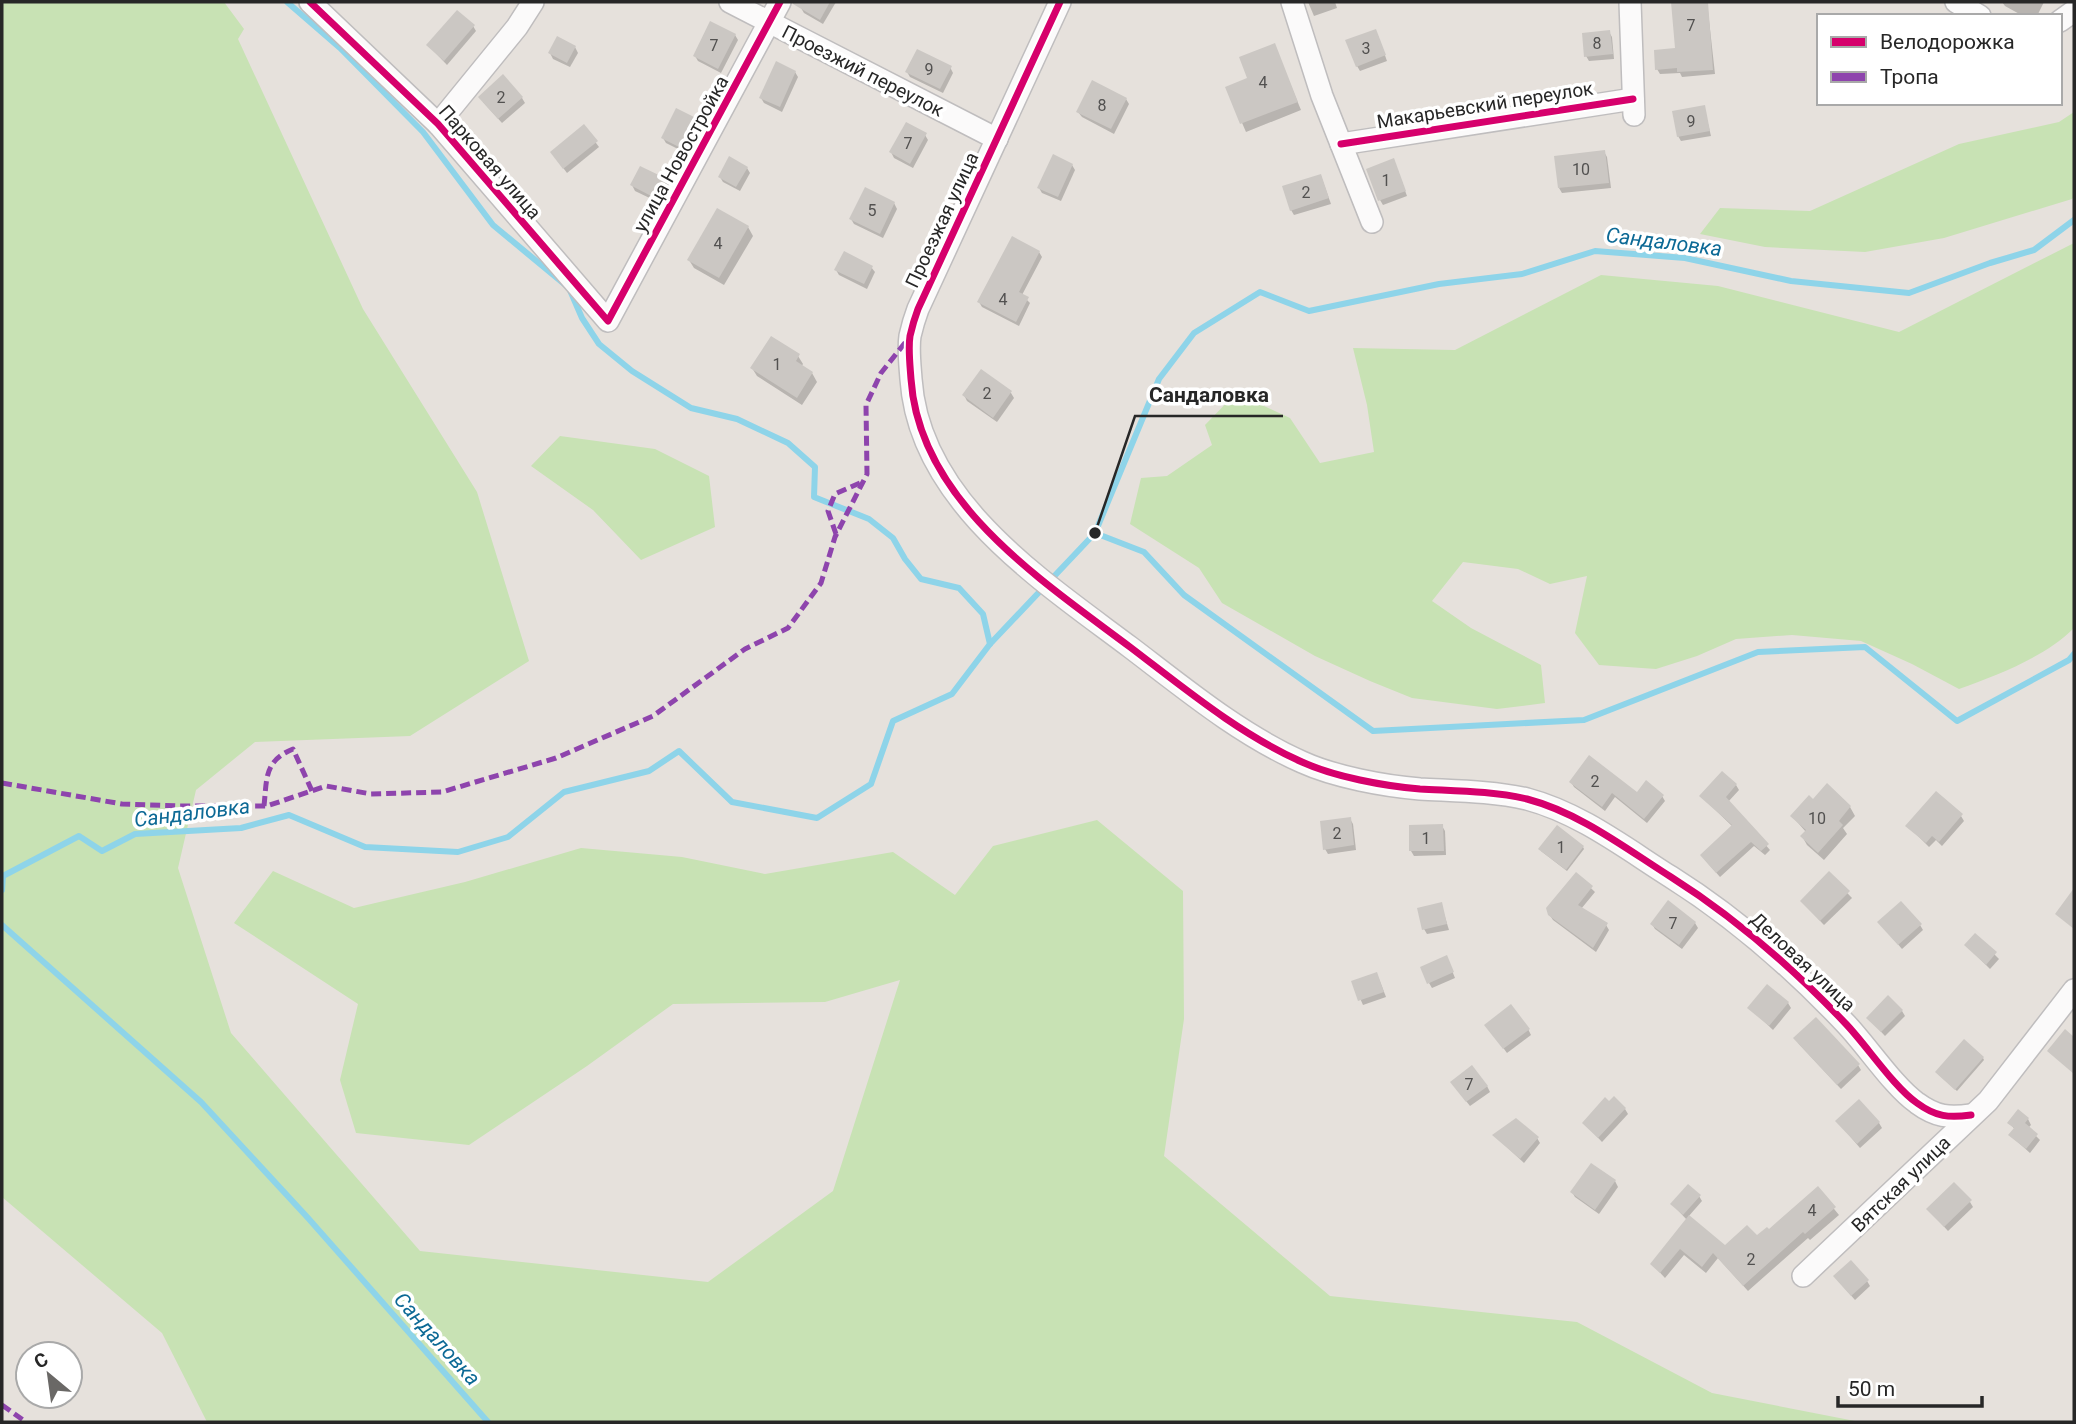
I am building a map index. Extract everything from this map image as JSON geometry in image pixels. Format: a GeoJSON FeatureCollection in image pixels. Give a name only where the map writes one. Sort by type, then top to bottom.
{"type":"FeatureCollection","features":[{"type":"Feature","properties":{"kind":"street","name":"Парковая улица"},"geometry":{"type":"LineString","coordinates":[[310,2],[438,124],[608,321]]}},
{"type":"Feature","properties":{"kind":"street"},"geometry":{"type":"LineString","coordinates":[[438,124],[534,2]]}},
{"type":"Feature","properties":{"kind":"street","name":"Проезжий переулок"},"geometry":{"type":"LineString","coordinates":[[730,2],[997,139]]}},
{"type":"Feature","properties":{"kind":"street","name":"улица Новостройка"},"geometry":{"type":"LineString","coordinates":[[608,321],[780,2]]}},
{"type":"Feature","properties":{"kind":"street","name":"Проезжая улица"},"geometry":{"type":"LineString","coordinates":[[1060,2],[918,309],[910,337],[912,400],[921,432],[934,461],[981,525],[1003,547],[1083,612]]}},
{"type":"Feature","properties":{"kind":"street"},"geometry":{"type":"LineString","coordinates":[[1292,2],[1322,96],[1372,222]]}},
{"type":"Feature","properties":{"kind":"street","name":"Макарьевский переулок"},"geometry":{"type":"LineString","coordinates":[[1341,144],[1633,107],[1630,2]]}},
{"type":"Feature","properties":{"kind":"street"},"geometry":{"type":"LineString","coordinates":[[1956,2],[1977,14]]}},
{"type":"Feature","properties":{"kind":"street","name":"Деловая улица"},"geometry":{"type":"LineString","coordinates":[[1083,612],[1208,706],[1261,740],[1304,763],[1378,784],[1524,799],[1553,807],[1588,824],[1735,920],[1805,981],[1859,1038],[1910,1098],[1933,1113],[1950,1118],[1971,1115]]}},
{"type":"Feature","properties":{"kind":"street","name":"Вятская улица"},"geometry":{"type":"LineString","coordinates":[[1803,1276],[1988,1101],[2074,990]]}},
{"type":"Feature","properties":{"kind":"green space"},"geometry":{"type":"Polygon","coordinates":[[[2,2],[224,2],[244,29],[238,39],[363,309],[477,492],[529,661],[410,736],[255,742],[196,790],[178,868],[231,1033],[420,1251],[708,1282],[833,1191],[900,980],[825,1002],[673,1004],[587,1066],[469,1145],[356,1133],[340,1080],[358,1004],[234,923],[273,871],[354,908],[465,882],[581,848],[682,857],[765,874],[893,852],[955,895],[993,846],[1097,820],[1183,891],[1184,1019],[1164,1156],[1330,1296],[1577,1322],[1712,1393],[1860,1422],[207,1422],[162,1333],[2,1197],[2,2]]]}},
{"type":"Feature","properties":{"kind":"green space"},"geometry":{"type":"Polygon","coordinates":[[[2074,112],[2072,199],[1944,238],[1865,252],[1765,247],[1700,234],[1720,208],[1810,211],[1959,144],[2059,122],[2074,112]]]}},
{"type":"Feature","properties":{"kind":"green space"},"geometry":{"type":"Polygon","coordinates":[[[2074,243],[2074,628],[2035,656],[1959,689],[1861,641],[1792,635],[1736,639],[1697,656],[1656,669],[1599,665],[1575,633],[1587,576],[1550,584],[1518,569],[1463,562],[1432,601],[1471,628],[1541,665],[1545,703],[1497,709],[1412,698],[1315,656],[1222,603],[1199,568],[1130,524],[1141,478],[1167,476],[1212,445],[1205,425],[1236,393],[1290,418],[1320,463],[1374,452],[1367,405],[1353,348],[1455,350],[1601,275],[1718,286],[1899,332],[2074,243]]]}},
{"type":"Feature","properties":{"kind":"green space"},"geometry":{"type":"Polygon","coordinates":[[[560,436],[655,449],[709,476],[715,527],[641,560],[593,510],[531,466],[560,436]]]}},
{"type":"Feature","properties":{"kind":"building"},"geometry":{"type":"Polygon","coordinates":[[[793,2],[830,2],[820,20],[793,2]]]}},
{"type":"Feature","properties":{"kind":"building"},"geometry":{"type":"Polygon","coordinates":[[[1671,2],[1708,2],[1713,70],[1655,70],[1654,50],[1675,48],[1671,2]]]}},
{"type":"Feature","properties":{"kind":"building"},"geometry":{"type":"Polygon","coordinates":[[[457,10],[475,25],[444,61],[426,45],[457,10]]]}},
{"type":"Feature","properties":{"kind":"building"},"geometry":{"type":"Polygon","coordinates":[[[710,21],[736,34],[718,69],[693,56],[710,21]]]}},
{"type":"Feature","properties":{"kind":"building"},"geometry":{"type":"Polygon","coordinates":[[[1376,29],[1386,55],[1356,67],[1345,40],[1376,29]]]}},
{"type":"Feature","properties":{"kind":"building"},"geometry":{"type":"Polygon","coordinates":[[[1610,30],[1613,54],[1584,57],[1582,33],[1610,30]]]}},
{"type":"Feature","properties":{"kind":"building"},"geometry":{"type":"Polygon","coordinates":[[[557,36],[576,46],[567,63],[548,53],[557,36]]]}},
{"type":"Feature","properties":{"kind":"building"},"geometry":{"type":"Polygon","coordinates":[[[1275,43],[1298,102],[1240,124],[1225,87],[1247,78],[1239,57],[1275,43]]]}},
{"type":"Feature","properties":{"kind":"building"},"geometry":{"type":"Polygon","coordinates":[[[917,49],[952,66],[940,89],[905,72],[917,49]]]}},
{"type":"Feature","properties":{"kind":"building"},"geometry":{"type":"Polygon","coordinates":[[[776,61],[796,71],[780,107],[759,98],[776,61]]]}},
{"type":"Feature","properties":{"kind":"building"},"geometry":{"type":"Polygon","coordinates":[[[503,74],[523,97],[498,119],[478,97],[503,74]]]}},
{"type":"Feature","properties":{"kind":"building"},"geometry":{"type":"Polygon","coordinates":[[[1092,80],[1127,98],[1111,129],[1076,112],[1092,80]]]}},
{"type":"Feature","properties":{"kind":"building"},"geometry":{"type":"Polygon","coordinates":[[[1705,105],[1710,131],[1677,137],[1672,111],[1705,105]]]}},
{"type":"Feature","properties":{"kind":"building"},"geometry":{"type":"Polygon","coordinates":[[[676,108],[700,120],[685,150],[661,138],[676,108]]]}},
{"type":"Feature","properties":{"kind":"building"},"geometry":{"type":"Polygon","coordinates":[[[906,122],[927,133],[910,164],[889,152],[906,122]]]}},
{"type":"Feature","properties":{"kind":"building"},"geometry":{"type":"Polygon","coordinates":[[[584,124],[598,141],[563,169],[550,152],[584,124]]]}},
{"type":"Feature","properties":{"kind":"building"},"geometry":{"type":"Polygon","coordinates":[[[1605,150],[1609,183],[1558,188],[1554,156],[1605,150]]]}},
{"type":"Feature","properties":{"kind":"building"},"geometry":{"type":"Polygon","coordinates":[[[1053,154],[1073,164],[1058,197],[1037,188],[1053,154]]]}},
{"type":"Feature","properties":{"kind":"building"},"geometry":{"type":"Polygon","coordinates":[[[729,156],[748,167],[736,187],[718,177],[729,156]]]}},
{"type":"Feature","properties":{"kind":"building"},"geometry":{"type":"Polygon","coordinates":[[[1394,158],[1406,191],[1378,201],[1366,169],[1394,158]]]}},
{"type":"Feature","properties":{"kind":"building"},"geometry":{"type":"Polygon","coordinates":[[[640,166],[667,179],[657,199],[630,185],[640,166]]]}},
{"type":"Feature","properties":{"kind":"building"},"geometry":{"type":"Polygon","coordinates":[[[1321,174],[1329,198],[1290,211],[1282,186],[1321,174]]]}},
{"type":"Feature","properties":{"kind":"building"},"geometry":{"type":"Polygon","coordinates":[[[865,187],[895,202],[880,234],[849,219],[865,187]]]}},
{"type":"Feature","properties":{"kind":"building"},"geometry":{"type":"Polygon","coordinates":[[[717,208],[749,226],[719,278],[687,260],[717,208]]]}},
{"type":"Feature","properties":{"kind":"building"},"geometry":{"type":"Polygon","coordinates":[[[1012,236],[1040,251],[1019,292],[1029,297],[1016,322],[977,302],[1012,236]]]}},
{"type":"Feature","properties":{"kind":"building"},"geometry":{"type":"Polygon","coordinates":[[[844,251],[873,266],[864,284],[834,270],[844,251]]]}},
{"type":"Feature","properties":{"kind":"building"},"geometry":{"type":"Polygon","coordinates":[[[771,336],[800,354],[796,361],[813,372],[797,398],[750,368],[771,336]]]}},
{"type":"Feature","properties":{"kind":"building"},"geometry":{"type":"Polygon","coordinates":[[[981,369],[1012,391],[993,418],[962,395],[981,369]]]}},
{"type":"Feature","properties":{"kind":"building"},"geometry":{"type":"Polygon","coordinates":[[[1589,755],[1637,792],[1646,780],[1664,795],[1644,819],[1612,793],[1602,807],[1569,782],[1589,755]]]}},
{"type":"Feature","properties":{"kind":"building"},"geometry":{"type":"Polygon","coordinates":[[[1722,771],[1737,784],[1726,797],[1769,844],[1761,851],[1751,842],[1716,873],[1700,855],[1732,825],[1699,796],[1722,771]]]}},
{"type":"Feature","properties":{"kind":"building"},"geometry":{"type":"Polygon","coordinates":[[[1827,783],[1851,806],[1839,821],[1843,825],[1818,853],[1800,836],[1806,830],[1790,816],[1809,795],[1813,799],[1827,783]]]}},
{"type":"Feature","properties":{"kind":"building"},"geometry":{"type":"Polygon","coordinates":[[[1936,791],[1963,814],[1939,842],[1932,836],[1926,843],[1905,826],[1936,791]]]}},
{"type":"Feature","properties":{"kind":"building"},"geometry":{"type":"Polygon","coordinates":[[[1351,817],[1354,845],[1323,850],[1320,821],[1351,817]]]}},
{"type":"Feature","properties":{"kind":"building"},"geometry":{"type":"Polygon","coordinates":[[[1443,824],[1444,851],[1409,851],[1409,825],[1443,824]]]}},
{"type":"Feature","properties":{"kind":"building"},"geometry":{"type":"Polygon","coordinates":[[[1557,825],[1584,846],[1566,870],[1538,849],[1557,825]]]}},
{"type":"Feature","properties":{"kind":"building"},"geometry":{"type":"Polygon","coordinates":[[[1829,871],[1850,891],[1820,921],[1800,901],[1829,871]]]}},
{"type":"Feature","properties":{"kind":"building"},"geometry":{"type":"Polygon","coordinates":[[[1576,872],[1593,886],[1578,905],[1608,923],[1593,948],[1548,915],[1546,908],[1576,872]]]}},
{"type":"Feature","properties":{"kind":"building"},"geometry":{"type":"Polygon","coordinates":[[[2074,888],[2074,929],[2055,914],[2074,888]]]}},
{"type":"Feature","properties":{"kind":"building"},"geometry":{"type":"Polygon","coordinates":[[[1668,900],[1696,922],[1679,945],[1650,924],[1668,900]]]}},
{"type":"Feature","properties":{"kind":"building"},"geometry":{"type":"Polygon","coordinates":[[[1901,901],[1922,924],[1898,945],[1877,922],[1901,901]]]}},
{"type":"Feature","properties":{"kind":"building"},"geometry":{"type":"Polygon","coordinates":[[[1442,902],[1447,924],[1422,930],[1417,908],[1442,902]]]}},
{"type":"Feature","properties":{"kind":"building"},"geometry":{"type":"Polygon","coordinates":[[[1975,933],[1997,952],[1986,965],[1964,945],[1975,933]]]}},
{"type":"Feature","properties":{"kind":"building"},"geometry":{"type":"Polygon","coordinates":[[[1447,955],[1454,972],[1427,984],[1420,967],[1447,955]]]}},
{"type":"Feature","properties":{"kind":"building"},"geometry":{"type":"Polygon","coordinates":[[[1377,972],[1384,992],[1358,1001],[1351,981],[1377,972]]]}},
{"type":"Feature","properties":{"kind":"building"},"geometry":{"type":"Polygon","coordinates":[[[1767,984],[1789,1002],[1769,1026],[1747,1008],[1767,984]]]}},
{"type":"Feature","properties":{"kind":"building"},"geometry":{"type":"Polygon","coordinates":[[[1888,995],[1903,1010],[1881,1032],[1866,1018],[1888,995]]]}},
{"type":"Feature","properties":{"kind":"building"},"geometry":{"type":"Polygon","coordinates":[[[1511,1004],[1530,1029],[1503,1049],[1484,1025],[1511,1004]]]}},
{"type":"Feature","properties":{"kind":"building"},"geometry":{"type":"Polygon","coordinates":[[[1816,1017],[1860,1064],[1837,1085],[1793,1038],[1816,1017]]]}},
{"type":"Feature","properties":{"kind":"building"},"geometry":{"type":"Polygon","coordinates":[[[2065,1029],[2074,1037],[2074,1074],[2047,1051],[2065,1029]]]}},
{"type":"Feature","properties":{"kind":"building"},"geometry":{"type":"Polygon","coordinates":[[[1964,1039],[1984,1057],[1955,1090],[1935,1072],[1964,1039]]]}},
{"type":"Feature","properties":{"kind":"building"},"geometry":{"type":"Polygon","coordinates":[[[1472,1065],[1488,1086],[1466,1102],[1450,1082],[1472,1065]]]}},
{"type":"Feature","properties":{"kind":"building"},"geometry":{"type":"Polygon","coordinates":[[[1614,1096],[1626,1108],[1598,1138],[1582,1123],[1605,1097],[1609,1101],[1614,1096]]]}},
{"type":"Feature","properties":{"kind":"building"},"geometry":{"type":"Polygon","coordinates":[[[1859,1099],[1880,1122],[1857,1144],[1835,1121],[1859,1099]]]}},
{"type":"Feature","properties":{"kind":"building"},"geometry":{"type":"Polygon","coordinates":[[[2018,1109],[2029,1118],[2025,1123],[2038,1134],[2026,1149],[2008,1135],[2014,1128],[2007,1123],[2018,1109]]]}},
{"type":"Feature","properties":{"kind":"building"},"geometry":{"type":"Polygon","coordinates":[[[1516,1118],[1539,1137],[1520,1159],[1492,1135],[1516,1118]]]}},
{"type":"Feature","properties":{"kind":"building"},"geometry":{"type":"Polygon","coordinates":[[[1591,1163],[1616,1180],[1595,1210],[1570,1192],[1591,1163]]]}},
{"type":"Feature","properties":{"kind":"building"},"geometry":{"type":"Polygon","coordinates":[[[1954,1182],[1972,1200],[1944,1227],[1926,1209],[1954,1182]]]}},
{"type":"Feature","properties":{"kind":"building"},"geometry":{"type":"Polygon","coordinates":[[[1688,1184],[1701,1195],[1683,1215],[1670,1204],[1688,1184]]]}},
{"type":"Feature","properties":{"kind":"building"},"geometry":{"type":"Polygon","coordinates":[[[1818,1186],[1836,1207],[1805,1234],[1803,1232],[1743,1286],[1713,1253],[1702,1267],[1680,1249],[1660,1273],[1650,1264],[1689,1215],[1725,1245],[1747,1225],[1757,1235],[1767,1227],[1769,1229],[1818,1186]]]}},
{"type":"Feature","properties":{"kind":"building"},"geometry":{"type":"Polygon","coordinates":[[[1851,1260],[1869,1280],[1851,1296],[1833,1276],[1851,1260]]]}},
{"type":"Feature","properties":{"kind":"waterway"},"geometry":{"type":"LineString","coordinates":[[287,2],[340,48],[423,132],[493,225],[569,288],[582,318],[599,344],[632,371],[691,408],[737,419],[788,443],[815,467],[814,497],[869,519],[893,538],[921,579],[959,588],[983,614],[990,644]]}},
{"type":"Feature","properties":{"kind":"waterway","name":"Сандаловка"},"geometry":{"type":"LineString","coordinates":[[2,890],[3,876],[79,836],[102,851],[135,834],[241,828],[289,815],[365,847],[458,852],[508,837],[564,792],[649,771],[679,751],[732,802],[817,818],[871,784],[893,721],[952,694],[990,644],[1095,533],[1159,379],[1194,333],[1260,292],[1309,311],[1439,284],[1522,274],[1595,251],[1685,258],[1791,281],[1909,293],[2034,250],[2074,220]]}},
{"type":"Feature","properties":{"kind":"waterway"},"geometry":{"type":"LineString","coordinates":[[1095,533],[1144,552],[1184,595],[1373,731],[1584,720],[1758,652],[1865,647],[1957,721],[2069,660],[2074,654]]}},
{"type":"Feature","properties":{"kind":"waterway","name":"Сандаловка"},"geometry":{"type":"LineString","coordinates":[[2,925],[201,1102],[308,1218],[488,1422]]}},
{"type":"Feature","properties":{"kind":"marked path"},"geometry":{"type":"LineString","coordinates":[[2,783],[122,804],[180,806],[267,806],[326,786],[371,794],[442,792],[556,758],[653,716],[745,649],[788,628],[821,583],[835,537],[867,474],[866,405],[881,373],[908,339]]}},
{"type":"Feature","properties":{"kind":"marked path"},"geometry":{"type":"LineString","coordinates":[[836,534],[828,511],[835,494],[862,482]]}},
{"type":"Feature","properties":{"kind":"marked path"},"geometry":{"type":"LineString","coordinates":[[264,806],[267,779],[272,765],[293,749],[312,791]]}},
{"type":"Feature","properties":{"kind":"marked path"},"geometry":{"type":"LineString","coordinates":[[2,1405],[26,1422]]}},
{"type":"Feature","properties":{"kind":"cycle path"},"geometry":{"type":"LineString","coordinates":[[310,2],[438,124],[608,321],[780,2]]}},
{"type":"Feature","properties":{"kind":"cycle path"},"geometry":{"type":"LineString","coordinates":[[1060,2],[918,309],[910,336],[911,379],[919,423],[936,463],[960,500],[990,534],[1059,594],[1192,694],[1256,738],[1302,762],[1344,776],[1406,788],[1514,796],[1547,805],[1584,822],[1695,893],[1763,945],[1826,1003],[1899,1087],[1917,1103],[1943,1115],[1971,1115]]}},
{"type":"Feature","properties":{"kind":"cycle path"},"geometry":{"type":"LineString","coordinates":[[1341,144],[1633,99]]}},
{"type":"Feature","properties":{"kind":"place","name":"Сандаловка"},"geometry":{"type":"Point","coordinates":[1095,533]}}]}
